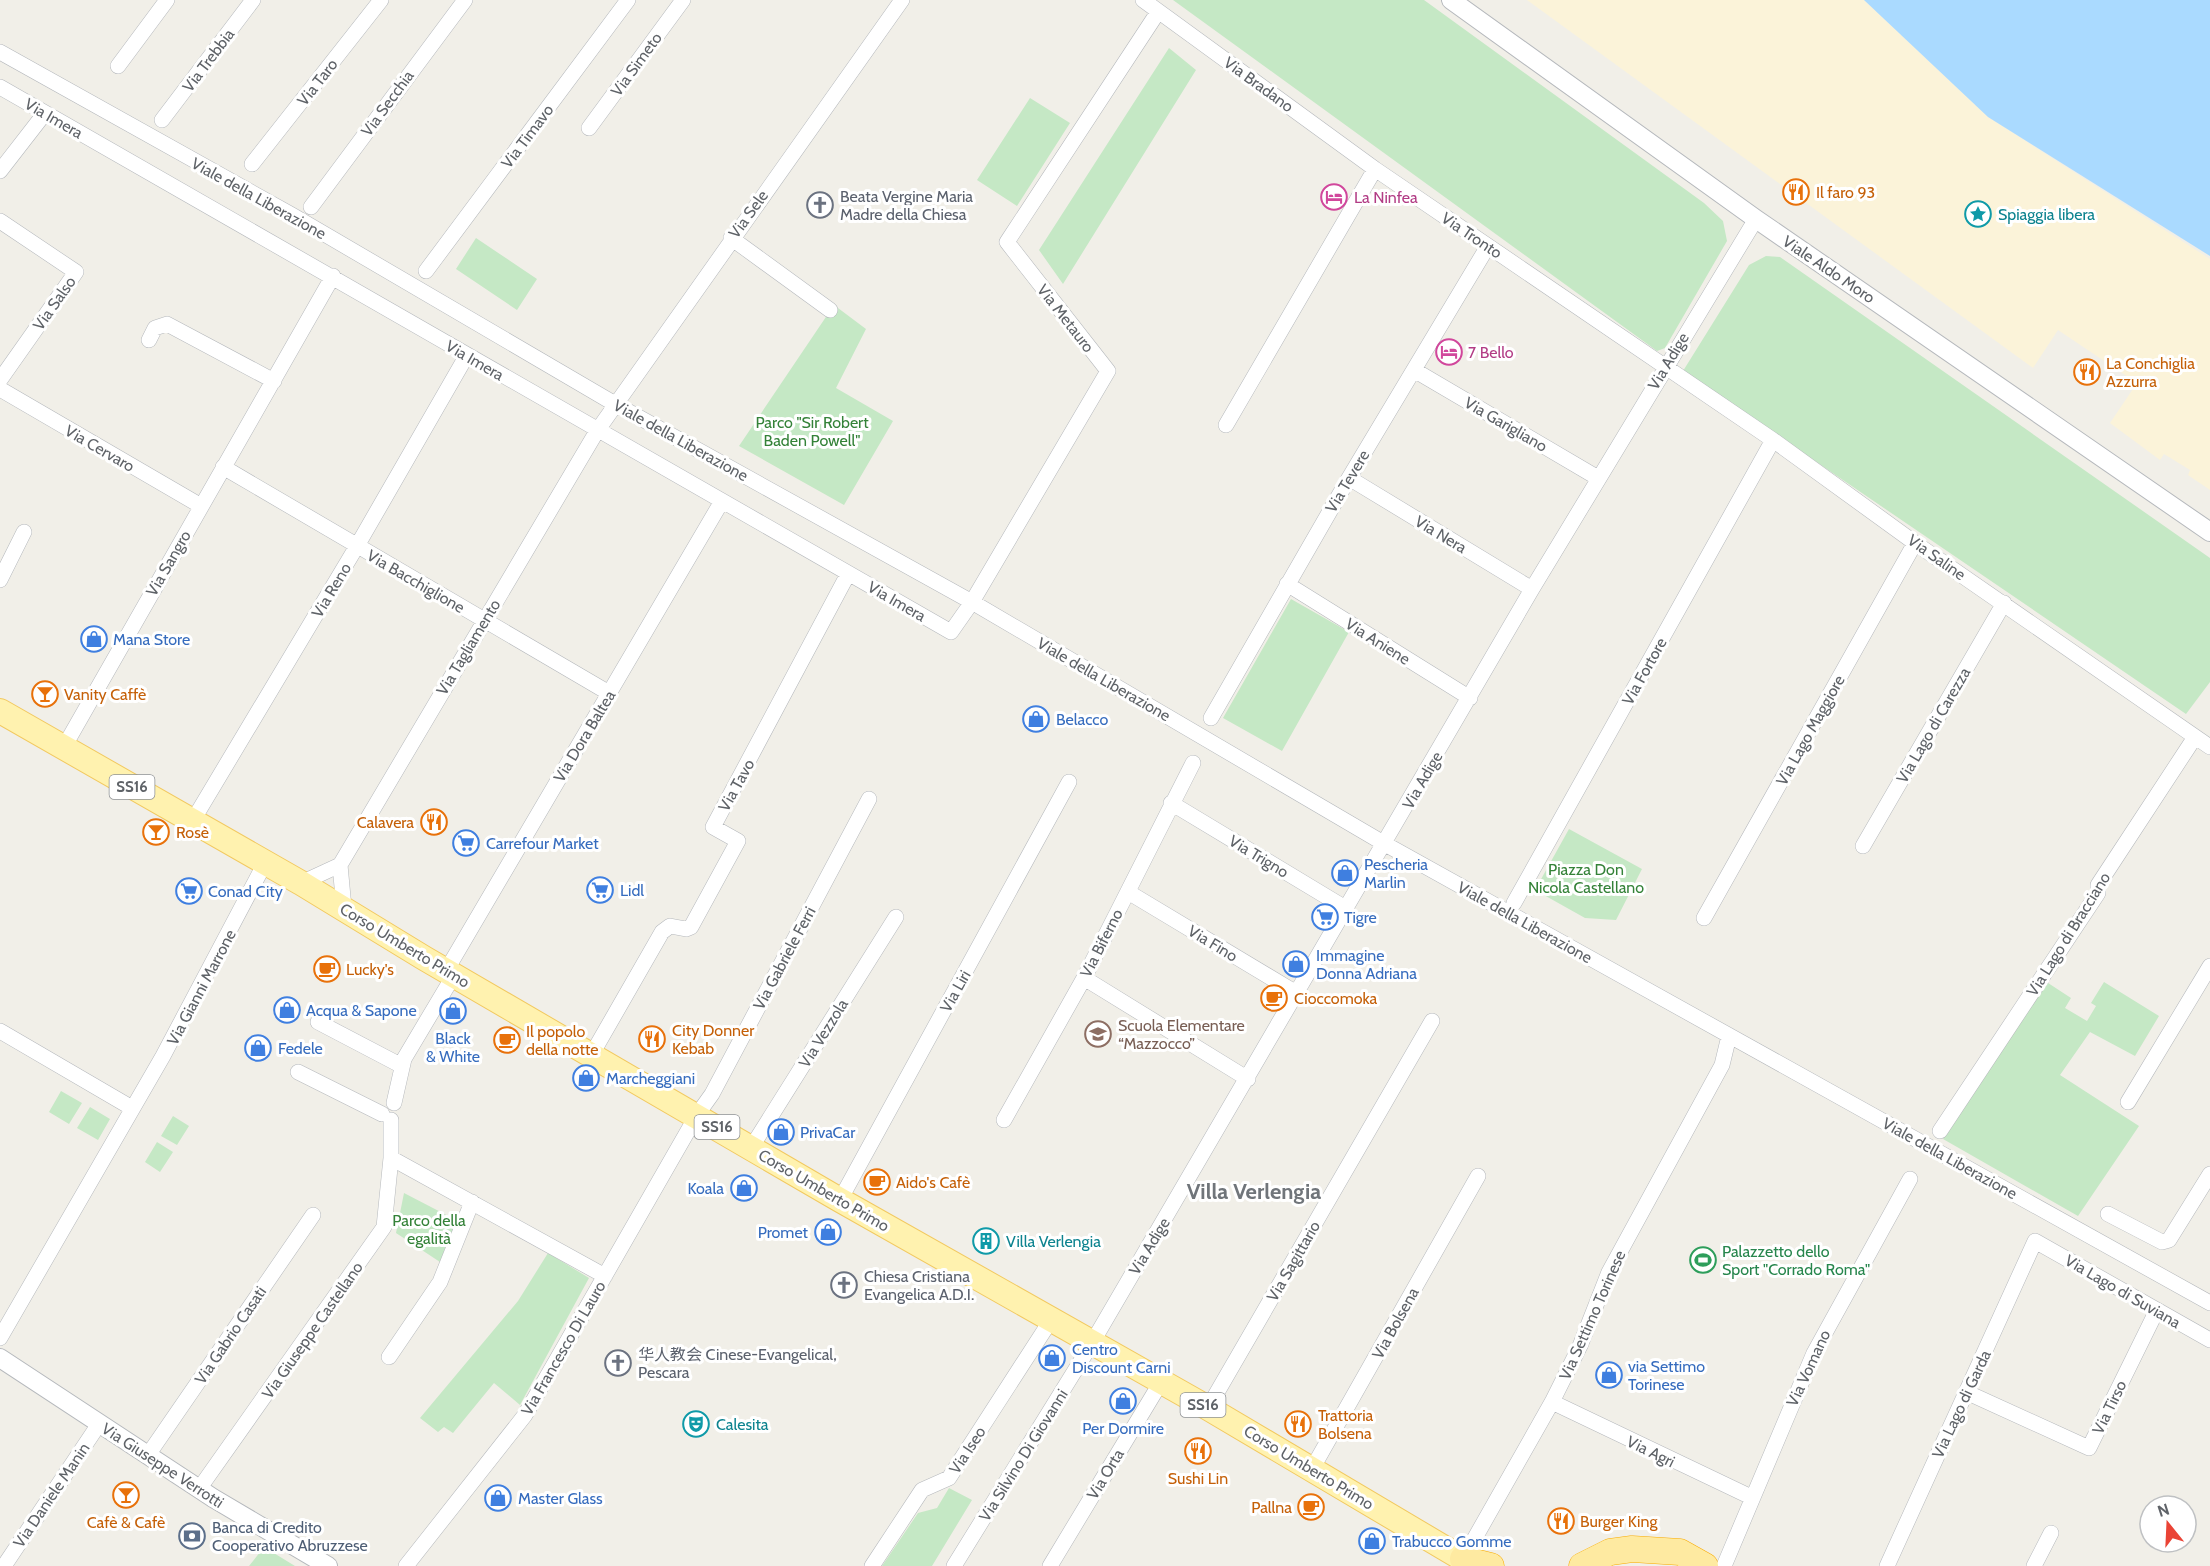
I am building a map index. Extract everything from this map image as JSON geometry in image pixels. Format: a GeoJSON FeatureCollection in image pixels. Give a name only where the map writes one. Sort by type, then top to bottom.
{"type":"FeatureCollection","features":[{"type":"Feature","properties":{"kind":"highway"},"geometry":{"type":"LineString","coordinates":[[1582,1566],[1617,1550],[1630,1558],[1673,1551],[1702,1564]]}},
{"type":"Feature","properties":{"kind":"highway"},"geometry":{"type":"LineString","coordinates":[[1465,1563],[1491,1566]]}},
{"type":"Feature","properties":{"kind":"main road","name":"Corso Umberto Primo"},"geometry":{"type":"LineString","coordinates":[[0,711],[344,908],[450,973],[840,1200],[1208,1408],[1465,1563]]}},
{"type":"Feature","properties":{"kind":"street"},"geometry":{"type":"LineString","coordinates":[[118,66],[167,0]]}},
{"type":"Feature","properties":{"kind":"street","name":"Via Trebbia"},"geometry":{"type":"LineString","coordinates":[[162,120],[253,0]]}},
{"type":"Feature","properties":{"kind":"street","name":"Via Taro"},"geometry":{"type":"LineString","coordinates":[[252,164],[381,0]]}},
{"type":"Feature","properties":{"kind":"street","name":"Via Secchia"},"geometry":{"type":"LineString","coordinates":[[311,207],[465,0]]}},
{"type":"Feature","properties":{"kind":"street","name":"Via Timavo"},"geometry":{"type":"LineString","coordinates":[[426,272],[628,0]]}},
{"type":"Feature","properties":{"kind":"street","name":"Via Simeto"},"geometry":{"type":"LineString","coordinates":[[589,128],[683,0]]}},
{"type":"Feature","properties":{"kind":"street","name":"Via Sele"},"geometry":{"type":"LineString","coordinates":[[597,431],[731,238],[902,0]]}},
{"type":"Feature","properties":{"kind":"street","name":"Via Bradano"},"geometry":{"type":"LineString","coordinates":[[1143,0],[1375,169]]}},
{"type":"Feature","properties":{"kind":"street","name":"Viale Aldo Moro"},"geometry":{"type":"LineString","coordinates":[[1451,0],[1756,219],[2210,532]]}},
{"type":"Feature","properties":{"kind":"street","name":"Via Metauro"},"geometry":{"type":"LineString","coordinates":[[951,632],[972,602],[1108,371],[1006,242],[1158,12]]}},
{"type":"Feature","properties":{"kind":"street","name":"Viale della Liberazione"},"geometry":{"type":"LineString","coordinates":[[0,52],[292,215],[615,404],[972,602],[1385,844],[2210,1303]]}},
{"type":"Feature","properties":{"kind":"street","name":"Via Imera"},"geometry":{"type":"LineString","coordinates":[[0,87],[951,632]]}},
{"type":"Feature","properties":{"kind":"street"},"geometry":{"type":"LineString","coordinates":[[0,171],[45,113]]}},
{"type":"Feature","properties":{"kind":"street"},"geometry":{"type":"LineString","coordinates":[[1226,425],[1375,169]]}},
{"type":"Feature","properties":{"kind":"street","name":"Via Tronto"},"geometry":{"type":"LineString","coordinates":[[1375,169],[1665,367]]}},
{"type":"Feature","properties":{"kind":"street","name":"Via Adige"},"geometry":{"type":"LineString","coordinates":[[1092,1343],[1298,994],[1532,589],[1756,219]]}},
{"type":"Feature","properties":{"kind":"street","name":"Via Salso"},"geometry":{"type":"LineString","coordinates":[[0,221],[76,272],[0,380]]}},
{"type":"Feature","properties":{"kind":"street"},"geometry":{"type":"LineString","coordinates":[[731,238],[830,310]]}},
{"type":"Feature","properties":{"kind":"street","name":"Via Tevere"},"geometry":{"type":"LineString","coordinates":[[1211,718],[1349,478],[1488,246]]}},
{"type":"Feature","properties":{"kind":"street","name":"Via Sangro"},"geometry":{"type":"LineString","coordinates":[[64,747],[333,276]]}},
{"type":"Feature","properties":{"kind":"street"},"geometry":{"type":"LineString","coordinates":[[149,340],[155,328],[167,324],[274,381]]}},
{"type":"Feature","properties":{"kind":"street","name":"Via Reno"},"geometry":{"type":"LineString","coordinates":[[192,822],[357,546],[467,355]]}},
{"type":"Feature","properties":{"kind":"street","name":"Via Saline"},"geometry":{"type":"LineString","coordinates":[[1665,367],[1773,440],[1915,543],[2210,747]]}},
{"type":"Feature","properties":{"kind":"street","name":"Via Garigliano"},"geometry":{"type":"LineString","coordinates":[[1414,370],[1598,478]]}},
{"type":"Feature","properties":{"kind":"street","name":"Via Cervaro"},"geometry":{"type":"LineString","coordinates":[[0,389],[201,506]]}},
{"type":"Feature","properties":{"kind":"street","name":"Via Tagliamento"},"geometry":{"type":"LineString","coordinates":[[340,865],[597,431]]}},
{"type":"Feature","properties":{"kind":"street","name":"Via Fortore"},"geometry":{"type":"LineString","coordinates":[[1514,903],[1773,440]]}},
{"type":"Feature","properties":{"kind":"street","name":"Via Bacchiglione"},"geometry":{"type":"LineString","coordinates":[[223,467],[609,693]]}},
{"type":"Feature","properties":{"kind":"street","name":"Via Nera"},"geometry":{"type":"LineString","coordinates":[[1349,478],[1532,589]]}},
{"type":"Feature","properties":{"kind":"street","name":"Via Dora Baltea"},"geometry":{"type":"LineString","coordinates":[[450,973],[609,693],[722,501]]}},
{"type":"Feature","properties":{"kind":"street"},"geometry":{"type":"LineString","coordinates":[[0,580],[24,532]]}},
{"type":"Feature","properties":{"kind":"street","name":"Via Lago Maggiore"},"geometry":{"type":"LineString","coordinates":[[1704,918],[1915,543]]}},
{"type":"Feature","properties":{"kind":"street","name":"Via Tavo"},"geometry":{"type":"LineString","coordinates":[[592,1054],[662,932],[670,926],[686,929],[692,927],[738,841],[713,827],[848,574]]}},
{"type":"Feature","properties":{"kind":"street","name":"Via Aniene"},"geometry":{"type":"LineString","coordinates":[[1287,584],[1470,698]]}},
{"type":"Feature","properties":{"kind":"street","name":"Via Lago di Carezza"},"geometry":{"type":"LineString","coordinates":[[1863,846],[2004,603]]}},
{"type":"Feature","properties":{"kind":"street","name":"Via Lago di Bracciano"},"geometry":{"type":"LineString","coordinates":[[1940,1131],[2098,893],[2098,885],[2195,737]]}},
{"type":"Feature","properties":{"kind":"street","name":"Via Biferno"},"geometry":{"type":"LineString","coordinates":[[1004,1120],[1084,978],[1193,763]]}},
{"type":"Feature","properties":{"kind":"street","name":"Via Liri"},"geometry":{"type":"LineString","coordinates":[[840,1200],[1069,782]]}},
{"type":"Feature","properties":{"kind":"street","name":"Via Gabriele Ferri"},"geometry":{"type":"LineString","coordinates":[[697,1115],[712,1094],[869,799]]}},
{"type":"Feature","properties":{"kind":"street","name":"Via Trigno"},"geometry":{"type":"LineString","coordinates":[[1171,803],[1347,909]]}},
{"type":"Feature","properties":{"kind":"street","name":"Via Gianni Marrone"},"geometry":{"type":"LineString","coordinates":[[0,1338],[196,996],[265,863]]}},
{"type":"Feature","properties":{"kind":"street"},"geometry":{"type":"LineString","coordinates":[[301,883],[340,865],[344,908]]}},
{"type":"Feature","properties":{"kind":"street","name":"Via Fino"},"geometry":{"type":"LineString","coordinates":[[1128,892],[1298,994]]}},
{"type":"Feature","properties":{"kind":"street","name":"Via Vezzola"},"geometry":{"type":"LineString","coordinates":[[751,1148],[896,917]]}},
{"type":"Feature","properties":{"kind":"street"},"geometry":{"type":"LineString","coordinates":[[2128,1102],[2210,966]]}},
{"type":"Feature","properties":{"kind":"street"},"geometry":{"type":"LineString","coordinates":[[387,1117],[384,1106],[394,1103],[404,1059],[450,973]]}},
{"type":"Feature","properties":{"kind":"street"},"geometry":{"type":"LineString","coordinates":[[1084,978],[1248,1078]]}},
{"type":"Feature","properties":{"kind":"street","name":"Via Sagittario"},"geometry":{"type":"LineString","coordinates":[[1208,1408],[1432,1021]]}},
{"type":"Feature","properties":{"kind":"street"},"geometry":{"type":"LineString","coordinates":[[318,1022],[402,1066]]}},
{"type":"Feature","properties":{"kind":"street"},"geometry":{"type":"LineString","coordinates":[[0,1031],[132,1108]]}},
{"type":"Feature","properties":{"kind":"street","name":"Via Settimo Torinese"},"geometry":{"type":"LineString","coordinates":[[1465,1563],[1580,1346],[1609,1272],[1722,1065],[1729,1036]]}},
{"type":"Feature","properties":{"kind":"street"},"geometry":{"type":"LineString","coordinates":[[298,1072],[387,1117]]}},
{"type":"Feature","properties":{"kind":"street","name":"Via Francesco Di Lauro"},"geometry":{"type":"LineString","coordinates":[[406,1566],[525,1415],[697,1115]]}},
{"type":"Feature","properties":{"kind":"street","name":"Via Giuseppe Castellano"},"geometry":{"type":"LineString","coordinates":[[199,1489],[384,1227],[391,1158],[387,1117]]}},
{"type":"Feature","properties":{"kind":"street"},"geometry":{"type":"LineString","coordinates":[[391,1158],[604,1276]]}},
{"type":"Feature","properties":{"kind":"street"},"geometry":{"type":"LineString","coordinates":[[2108,1214],[2162,1242],[2169,1240],[2210,1174]]}},
{"type":"Feature","properties":{"kind":"street","name":"Via Bolsena"},"geometry":{"type":"LineString","coordinates":[[1312,1470],[1478,1176]]}},
{"type":"Feature","properties":{"kind":"street","name":"Via Vomano"},"geometry":{"type":"LineString","coordinates":[[1724,1566],[1751,1497],[1824,1331],[1910,1179]]}},
{"type":"Feature","properties":{"kind":"street"},"geometry":{"type":"LineString","coordinates":[[389,1357],[440,1282],[472,1202]]}},
{"type":"Feature","properties":{"kind":"street","name":"Via Gabrio Casati"},"geometry":{"type":"LineString","coordinates":[[148,1455],[313,1215]]}},
{"type":"Feature","properties":{"kind":"street","name":"Via Lago di Suviana"},"geometry":{"type":"LineString","coordinates":[[2036,1241],[2210,1340]]}},
{"type":"Feature","properties":{"kind":"street","name":"Via Lago di Garda"},"geometry":{"type":"LineString","coordinates":[[1887,1566],[2036,1241]]}},
{"type":"Feature","properties":{"kind":"street","name":"Via Tirso"},"geometry":{"type":"LineString","coordinates":[[1966,1392],[2090,1448],[2157,1310]]}},
{"type":"Feature","properties":{"kind":"street","name":"Via Iseo"},"geometry":{"type":"LineString","coordinates":[[872,1566],[922,1490],[949,1478],[1051,1320]]}},
{"type":"Feature","properties":{"kind":"street","name":"Via Silvino Di Giovanni"},"geometry":{"type":"LineString","coordinates":[[954,1566],[1092,1343]]}},
{"type":"Feature","properties":{"kind":"street","name":"Via Giuseppe Verrotti"},"geometry":{"type":"LineString","coordinates":[[0,1358],[199,1489],[328,1566]]}},
{"type":"Feature","properties":{"kind":"street","name":"Via Orta"},"geometry":{"type":"LineString","coordinates":[[1050,1566],[1161,1382]]}},
{"type":"Feature","properties":{"kind":"street","name":"Via Agri"},"geometry":{"type":"LineString","coordinates":[[1552,1402],[1751,1497]]}},
{"type":"Feature","properties":{"kind":"street","name":"Via Daniele Manin"},"geometry":{"type":"LineString","coordinates":[[4,1566],[99,1424]]}},
{"type":"Feature","properties":{"kind":"street"},"geometry":{"type":"LineString","coordinates":[[2034,1566],[2051,1533]]}},
{"type":"Feature","properties":{"kind":"green space"},"geometry":{"type":"Polygon","coordinates":[[[1173,0],[1424,0],[1704,203],[1723,221],[1727,241],[1665,348],[1657,351],[1173,0]]]}},
{"type":"Feature","properties":{"kind":"green space"},"geometry":{"type":"Polygon","coordinates":[[[1169,48],[1196,70],[1063,284],[1039,250],[1169,48]]]}},
{"type":"Feature","properties":{"kind":"green space"},"geometry":{"type":"Polygon","coordinates":[[[1030,98],[1070,123],[1017,206],[977,180],[1030,98]]]}},
{"type":"Feature","properties":{"kind":"green space"},"geometry":{"type":"Polygon","coordinates":[[[476,238],[537,279],[517,310],[456,269],[476,238]]]}},
{"type":"Feature","properties":{"kind":"green space"},"geometry":{"type":"Polygon","coordinates":[[[1766,256],[1780,257],[2210,558],[2210,682],[2186,714],[1683,371],[1749,265],[1766,256]]]}},
{"type":"Feature","properties":{"kind":"green space","name":"Parco \"Sir Robert Baden Powell\""},"geometry":{"type":"Polygon","coordinates":[[[834,305],[866,329],[836,388],[893,421],[844,505],[739,446],[834,305]]]}},
{"type":"Feature","properties":{"kind":"green space"},"geometry":{"type":"Polygon","coordinates":[[[1291,599],[1349,632],[1282,751],[1223,718],[1291,599]]]}},
{"type":"Feature","properties":{"kind":"green space","name":"Piazza Don Nicola Castellano"},"geometry":{"type":"Polygon","coordinates":[[[1569,829],[1642,869],[1616,920],[1585,918],[1535,890],[1569,829]]]}},
{"type":"Feature","properties":{"kind":"green space"},"geometry":{"type":"Polygon","coordinates":[[[2045,981],[2071,998],[2065,1008],[2087,1021],[2096,1006],[2091,1003],[2104,982],[2159,1016],[2135,1056],[2090,1032],[2060,1075],[2139,1126],[2078,1216],[1943,1139],[2045,981]]]}},
{"type":"Feature","properties":{"kind":"green space"},"geometry":{"type":"Polygon","coordinates":[[[61,1091],[82,1103],[69,1124],[49,1112],[61,1091]]]}},
{"type":"Feature","properties":{"kind":"green space"},"geometry":{"type":"Polygon","coordinates":[[[90,1107],[110,1119],[98,1140],[77,1128],[90,1107]]]}},
{"type":"Feature","properties":{"kind":"green space"},"geometry":{"type":"Polygon","coordinates":[[[173,1116],[189,1126],[177,1145],[161,1136],[173,1116]]]}},
{"type":"Feature","properties":{"kind":"green space"},"geometry":{"type":"Polygon","coordinates":[[[157,1142],[173,1152],[160,1172],[145,1162],[157,1142]]]}},
{"type":"Feature","properties":{"kind":"green space","name":"Parco della egalità"},"geometry":{"type":"Polygon","coordinates":[[[404,1193],[458,1221],[440,1262],[396,1233],[404,1193]]]}},
{"type":"Feature","properties":{"kind":"green space"},"geometry":{"type":"Polygon","coordinates":[[[548,1253],[589,1278],[520,1405],[494,1383],[453,1433],[444,1427],[438,1432],[420,1418],[518,1301],[548,1253]]]}},
{"type":"Feature","properties":{"kind":"green space"},"geometry":{"type":"Polygon","coordinates":[[[949,1488],[972,1500],[932,1566],[882,1566],[918,1513],[937,1508],[949,1488]]]}},
{"type":"Feature","properties":{"kind":"green space"},"geometry":{"type":"Polygon","coordinates":[[[264,1547],[295,1566],[249,1566],[264,1547]]]}},
{"type":"Feature","properties":{"kind":"sand"},"geometry":{"type":"Polygon","coordinates":[[[1527,0],[1864,0],[1988,117],[2210,259],[2210,490],[2188,475],[2190,470],[2164,454],[2160,460],[2110,423],[2137,383],[2058,330],[2033,368],[1527,0]]]}},
{"type":"Feature","properties":{"kind":"water"},"geometry":{"type":"Polygon","coordinates":[[[1864,0],[2210,0],[2210,256],[1988,117],[1864,0]]]}},
{"type":"Feature","properties":{"kind":"place","name":"Il faro 93"},"geometry":{"type":"Point","coordinates":[1796,192]}},
{"type":"Feature","properties":{"kind":"place","name":"La Ninfea"},"geometry":{"type":"Point","coordinates":[1334,197]}},
{"type":"Feature","properties":{"kind":"place","name":"Beata Vergine Maria Madre della Chiesa"},"geometry":{"type":"Point","coordinates":[820,205]}},
{"type":"Feature","properties":{"kind":"place","name":"Spiaggia libera"},"geometry":{"type":"Point","coordinates":[1978,214]}},
{"type":"Feature","properties":{"kind":"place","name":"7 Bello"},"geometry":{"type":"Point","coordinates":[1449,352]}},
{"type":"Feature","properties":{"kind":"place","name":"La Conchiglia Azzurra"},"geometry":{"type":"Point","coordinates":[2087,372]}},
{"type":"Feature","properties":{"kind":"place","name":"Mana Store"},"geometry":{"type":"Point","coordinates":[94,639]}},
{"type":"Feature","properties":{"kind":"place","name":"Vanity Caffè"},"geometry":{"type":"Point","coordinates":[45,694]}},
{"type":"Feature","properties":{"kind":"place","name":"Belacco"},"geometry":{"type":"Point","coordinates":[1036,719]}},
{"type":"Feature","properties":{"kind":"place","name":"Calavera"},"geometry":{"type":"Point","coordinates":[434,822]}},
{"type":"Feature","properties":{"kind":"place","name":"Rosè"},"geometry":{"type":"Point","coordinates":[156,832]}},
{"type":"Feature","properties":{"kind":"place","name":"Carrefour Market"},"geometry":{"type":"Point","coordinates":[466,843]}},
{"type":"Feature","properties":{"kind":"place","name":"Pescheria Marlin"},"geometry":{"type":"Point","coordinates":[1345,873]}},
{"type":"Feature","properties":{"kind":"place","name":"Lidl"},"geometry":{"type":"Point","coordinates":[600,890]}},
{"type":"Feature","properties":{"kind":"place","name":"Conad City"},"geometry":{"type":"Point","coordinates":[189,891]}},
{"type":"Feature","properties":{"kind":"place","name":"Tigre"},"geometry":{"type":"Point","coordinates":[1325,917]}},
{"type":"Feature","properties":{"kind":"place","name":"Immagine Donna Adriana"},"geometry":{"type":"Point","coordinates":[1296,964]}},
{"type":"Feature","properties":{"kind":"place","name":"Lucky's"},"geometry":{"type":"Point","coordinates":[327,969]}},
{"type":"Feature","properties":{"kind":"place","name":"Cioccomoka"},"geometry":{"type":"Point","coordinates":[1274,998]}},
{"type":"Feature","properties":{"kind":"place","name":"Acqua & Sapone"},"geometry":{"type":"Point","coordinates":[287,1010]}},
{"type":"Feature","properties":{"kind":"place","name":"Black & White"},"geometry":{"type":"Point","coordinates":[453,1011]}},
{"type":"Feature","properties":{"kind":"place","name":"Scuola Elementare “Mazzocco”"},"geometry":{"type":"Point","coordinates":[1098,1034]}},
{"type":"Feature","properties":{"kind":"place","name":"City Donner Kebab"},"geometry":{"type":"Point","coordinates":[652,1039]}},
{"type":"Feature","properties":{"kind":"place","name":"Il popolo della notte"},"geometry":{"type":"Point","coordinates":[507,1040]}},
{"type":"Feature","properties":{"kind":"place","name":"Fedele"},"geometry":{"type":"Point","coordinates":[258,1048]}},
{"type":"Feature","properties":{"kind":"place","name":"Marcheggiani"},"geometry":{"type":"Point","coordinates":[586,1078]}},
{"type":"Feature","properties":{"kind":"place","name":"PrivaCar"},"geometry":{"type":"Point","coordinates":[781,1132]}},
{"type":"Feature","properties":{"kind":"place","name":"Aido's Cafè"},"geometry":{"type":"Point","coordinates":[877,1182]}},
{"type":"Feature","properties":{"kind":"place","name":"Koala"},"geometry":{"type":"Point","coordinates":[744,1188]}},
{"type":"Feature","properties":{"kind":"place","name":"Promet"},"geometry":{"type":"Point","coordinates":[828,1232]}},
{"type":"Feature","properties":{"kind":"place","name":"Villa Verlengia"},"geometry":{"type":"Point","coordinates":[986,1241]}},
{"type":"Feature","properties":{"kind":"place","name":"Palazzetto dello Sport \"Corrado Roma\""},"geometry":{"type":"Point","coordinates":[1703,1260]}},
{"type":"Feature","properties":{"kind":"place","name":"Chiesa Cristiana Evangelica A.D.I."},"geometry":{"type":"Point","coordinates":[844,1285]}},
{"type":"Feature","properties":{"kind":"place","name":"Centro Discount Carni"},"geometry":{"type":"Point","coordinates":[1052,1358]}},
{"type":"Feature","properties":{"kind":"place","name":"华人教会 Cinese-Evangelical, Pescara"},"geometry":{"type":"Point","coordinates":[618,1363]}},
{"type":"Feature","properties":{"kind":"place","name":"via Settimo Torinese"},"geometry":{"type":"Point","coordinates":[1609,1375]}},
{"type":"Feature","properties":{"kind":"place","name":"Per Dormire"},"geometry":{"type":"Point","coordinates":[1123,1401]}},
{"type":"Feature","properties":{"kind":"place","name":"Calesita"},"geometry":{"type":"Point","coordinates":[696,1424]}},
{"type":"Feature","properties":{"kind":"place","name":"Trattoria Bolsena"},"geometry":{"type":"Point","coordinates":[1298,1424]}},
{"type":"Feature","properties":{"kind":"place","name":"Sushi Lin"},"geometry":{"type":"Point","coordinates":[1198,1451]}},
{"type":"Feature","properties":{"kind":"place","name":"Cafè & Cafè"},"geometry":{"type":"Point","coordinates":[126,1495]}},
{"type":"Feature","properties":{"kind":"place","name":"Master Glass"},"geometry":{"type":"Point","coordinates":[498,1498]}},
{"type":"Feature","properties":{"kind":"place","name":"Pallna"},"geometry":{"type":"Point","coordinates":[1311,1507]}},
{"type":"Feature","properties":{"kind":"place","name":"Burger King"},"geometry":{"type":"Point","coordinates":[1561,1521]}},
{"type":"Feature","properties":{"kind":"place","name":"Banca di Credito Cooperativo Abruzzese"},"geometry":{"type":"Point","coordinates":[192,1536]}},
{"type":"Feature","properties":{"kind":"place","name":"Trabucco Gomme"},"geometry":{"type":"Point","coordinates":[1372,1541]}},
{"type":"Feature","properties":{"kind":"district","name":"Villa Verlengia"},"geometry":{"type":"Point","coordinates":[1254,1191]}}]}
